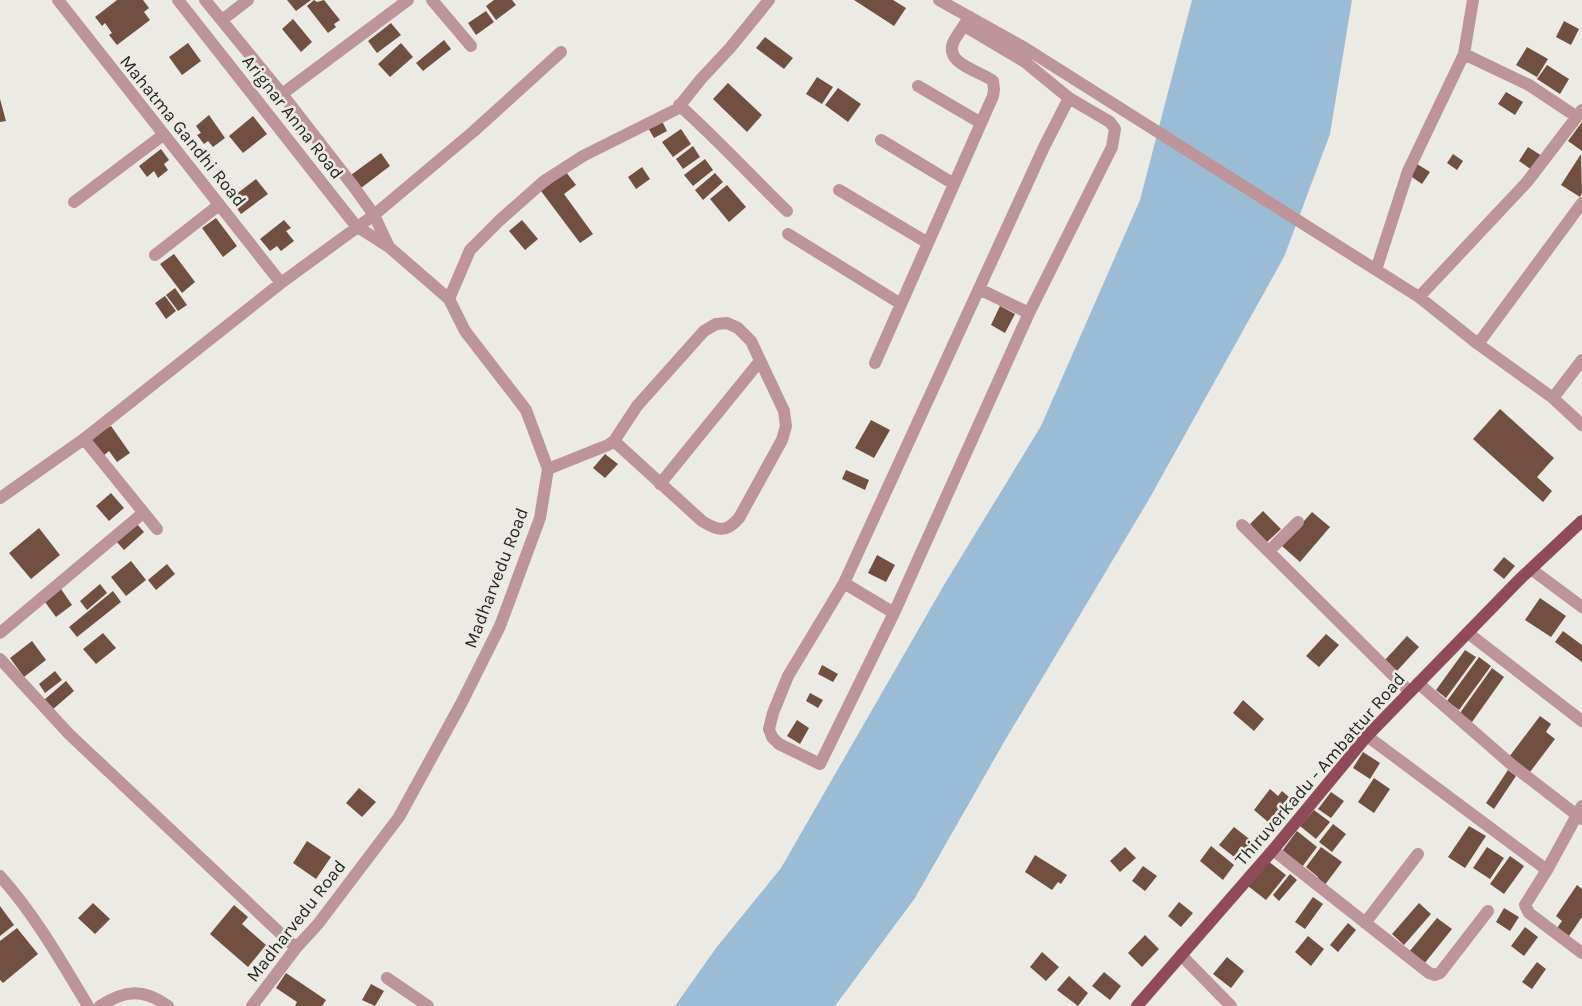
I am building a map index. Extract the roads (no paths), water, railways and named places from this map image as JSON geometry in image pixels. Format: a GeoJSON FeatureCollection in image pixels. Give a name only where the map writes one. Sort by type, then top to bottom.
{"type":"FeatureCollection","features":[{"type":"Feature","properties":{"kind":"main road","name":"Thiruverkadu - Ambattur Road"},"geometry":{"type":"LineString","coordinates":[[1137,1006],[1273,850],[1367,736],[1530,569],[1582,521]]}},
{"type":"Feature","properties":{"kind":"street","name":"Mahatma Gandhi Road"},"geometry":{"type":"LineString","coordinates":[[58,0],[281,283]]}},
{"type":"Feature","properties":{"kind":"street","name":"Arignar Anna Road"},"geometry":{"type":"LineString","coordinates":[[178,0],[356,226],[390,247],[449,299]]}},
{"type":"Feature","properties":{"kind":"street","name":"Arignar Anna Road"},"geometry":{"type":"LineString","coordinates":[[205,0],[282,94],[374,215],[390,247]]}},
{"type":"Feature","properties":{"kind":"street"},"geometry":{"type":"LineString","coordinates":[[222,20],[248,0]]}},
{"type":"Feature","properties":{"kind":"street"},"geometry":{"type":"LineString","coordinates":[[282,94],[408,0]]}},
{"type":"Feature","properties":{"kind":"street"},"geometry":{"type":"LineString","coordinates":[[432,0],[471,46]]}},
{"type":"Feature","properties":{"kind":"street"},"geometry":{"type":"LineString","coordinates":[[449,299],[470,250],[500,220],[544,181],[583,156],[677,109],[700,79],[730,48],[769,0]]}},
{"type":"Feature","properties":{"kind":"street"},"geometry":{"type":"LineString","coordinates":[[939,0],[968,20],[1025,48],[1419,297],[1478,344],[1553,398],[1582,425]]}},
{"type":"Feature","properties":{"kind":"street"},"geometry":{"type":"LineString","coordinates":[[1376,270],[1408,171],[1464,54],[1473,0]]}},
{"type":"Feature","properties":{"kind":"street"},"geometry":{"type":"LineString","coordinates":[[968,20],[968,28],[1025,62],[1069,98],[1110,122],[1115,129],[1114,139],[1112,147],[1029,313],[894,613],[820,764],[779,744],[772,737],[769,729],[774,712],[788,676],[844,583],[1044,146],[1069,98]]}},
{"type":"Feature","properties":{"kind":"street"},"geometry":{"type":"LineString","coordinates":[[875,363],[993,96],[994,84],[988,77],[956,61],[953,54],[953,44],[968,20]]}},
{"type":"Feature","properties":{"kind":"street"},"geometry":{"type":"LineString","coordinates":[[0,498],[84,439],[281,283],[356,226],[374,215],[474,131],[561,52]]}},
{"type":"Feature","properties":{"kind":"street"},"geometry":{"type":"LineString","coordinates":[[1419,297],[1527,182],[1579,113],[1529,85],[1464,54]]}},
{"type":"Feature","properties":{"kind":"street"},"geometry":{"type":"LineString","coordinates":[[918,86],[981,123]]}},
{"type":"Feature","properties":{"kind":"street"},"geometry":{"type":"LineString","coordinates":[[679,105],[718,140],[787,211]]}},
{"type":"Feature","properties":{"kind":"street"},"geometry":{"type":"LineString","coordinates":[[74,202],[163,134]]}},
{"type":"Feature","properties":{"kind":"street"},"geometry":{"type":"LineString","coordinates":[[881,140],[954,184]]}},
{"type":"Feature","properties":{"kind":"street"},"geometry":{"type":"LineString","coordinates":[[838,190],[928,243]]}},
{"type":"Feature","properties":{"kind":"street"},"geometry":{"type":"LineString","coordinates":[[1478,344],[1582,203]]}},
{"type":"Feature","properties":{"kind":"street"},"geometry":{"type":"LineString","coordinates":[[155,256],[219,205]]}},
{"type":"Feature","properties":{"kind":"street"},"geometry":{"type":"LineString","coordinates":[[788,234],[901,304]]}},
{"type":"Feature","properties":{"kind":"street"},"geometry":{"type":"LineString","coordinates":[[979,289],[1029,313]]}},
{"type":"Feature","properties":{"kind":"street","name":"Madharvedu Road"},"geometry":{"type":"LineString","coordinates":[[252,1006],[296,948],[318,924],[399,817],[462,702],[503,617],[540,518],[548,469],[526,410],[465,331],[449,299]]}},
{"type":"Feature","properties":{"kind":"street"},"geometry":{"type":"LineString","coordinates":[[548,469],[614,441],[636,406],[704,331],[716,324],[727,323],[738,328],[750,341],[784,411],[786,426],[782,440],[739,518],[732,526],[722,530],[712,528],[702,521],[614,441]]}},
{"type":"Feature","properties":{"kind":"street"},"geometry":{"type":"LineString","coordinates":[[1553,398],[1582,360]]}},
{"type":"Feature","properties":{"kind":"street"},"geometry":{"type":"LineString","coordinates":[[660,484],[760,361]]}},
{"type":"Feature","properties":{"kind":"street"},"geometry":{"type":"LineString","coordinates":[[84,439],[157,529]]}},
{"type":"Feature","properties":{"kind":"street"},"geometry":{"type":"LineString","coordinates":[[0,633],[143,513]]}},
{"type":"Feature","properties":{"kind":"street"},"geometry":{"type":"LineString","coordinates":[[1269,551],[1298,522]]}},
{"type":"Feature","properties":{"kind":"street"},"geometry":{"type":"LineString","coordinates":[[1242,525],[1414,687],[1506,760],[1580,813],[1525,905],[1529,913],[1582,953]]}},
{"type":"Feature","properties":{"kind":"street"},"geometry":{"type":"LineString","coordinates":[[1530,569],[1582,607]]}},
{"type":"Feature","properties":{"kind":"street"},"geometry":{"type":"LineString","coordinates":[[844,583],[894,613]]}},
{"type":"Feature","properties":{"kind":"street"},"geometry":{"type":"LineString","coordinates":[[1468,633],[1582,721]]}},
{"type":"Feature","properties":{"kind":"street"},"geometry":{"type":"LineString","coordinates":[[0,659],[69,734],[296,948]]}},
{"type":"Feature","properties":{"kind":"street"},"geometry":{"type":"LineString","coordinates":[[1367,736],[1546,870]]}},
{"type":"Feature","properties":{"kind":"street"},"geometry":{"type":"LineString","coordinates":[[1273,850],[1429,973],[1435,975],[1440,973],[1488,911]]}},
{"type":"Feature","properties":{"kind":"street"},"geometry":{"type":"LineString","coordinates":[[1365,923],[1418,854]]}},
{"type":"Feature","properties":{"kind":"street"},"geometry":{"type":"LineString","coordinates":[[0,876],[17,895],[53,947],[88,1006]]}},
{"type":"Feature","properties":{"kind":"street"},"geometry":{"type":"LineString","coordinates":[[1181,955],[1231,1006]]}},
{"type":"Feature","properties":{"kind":"street"},"geometry":{"type":"LineString","coordinates":[[387,978],[428,1006]]}},
{"type":"Feature","properties":{"kind":"street"},"geometry":{"type":"LineString","coordinates":[[100,1006],[120,996],[138,992],[155,998],[168,1006]]}},
{"type":"Feature","properties":{"kind":"water"},"geometry":{"type":"Polygon","coordinates":[[[1192,0],[1352,0],[1330,134],[1284,257],[1148,501],[1004,742],[915,898],[835,1006],[675,1006],[716,948],[781,868],[944,585],[1041,426],[1140,200],[1192,0]]]}}]}
